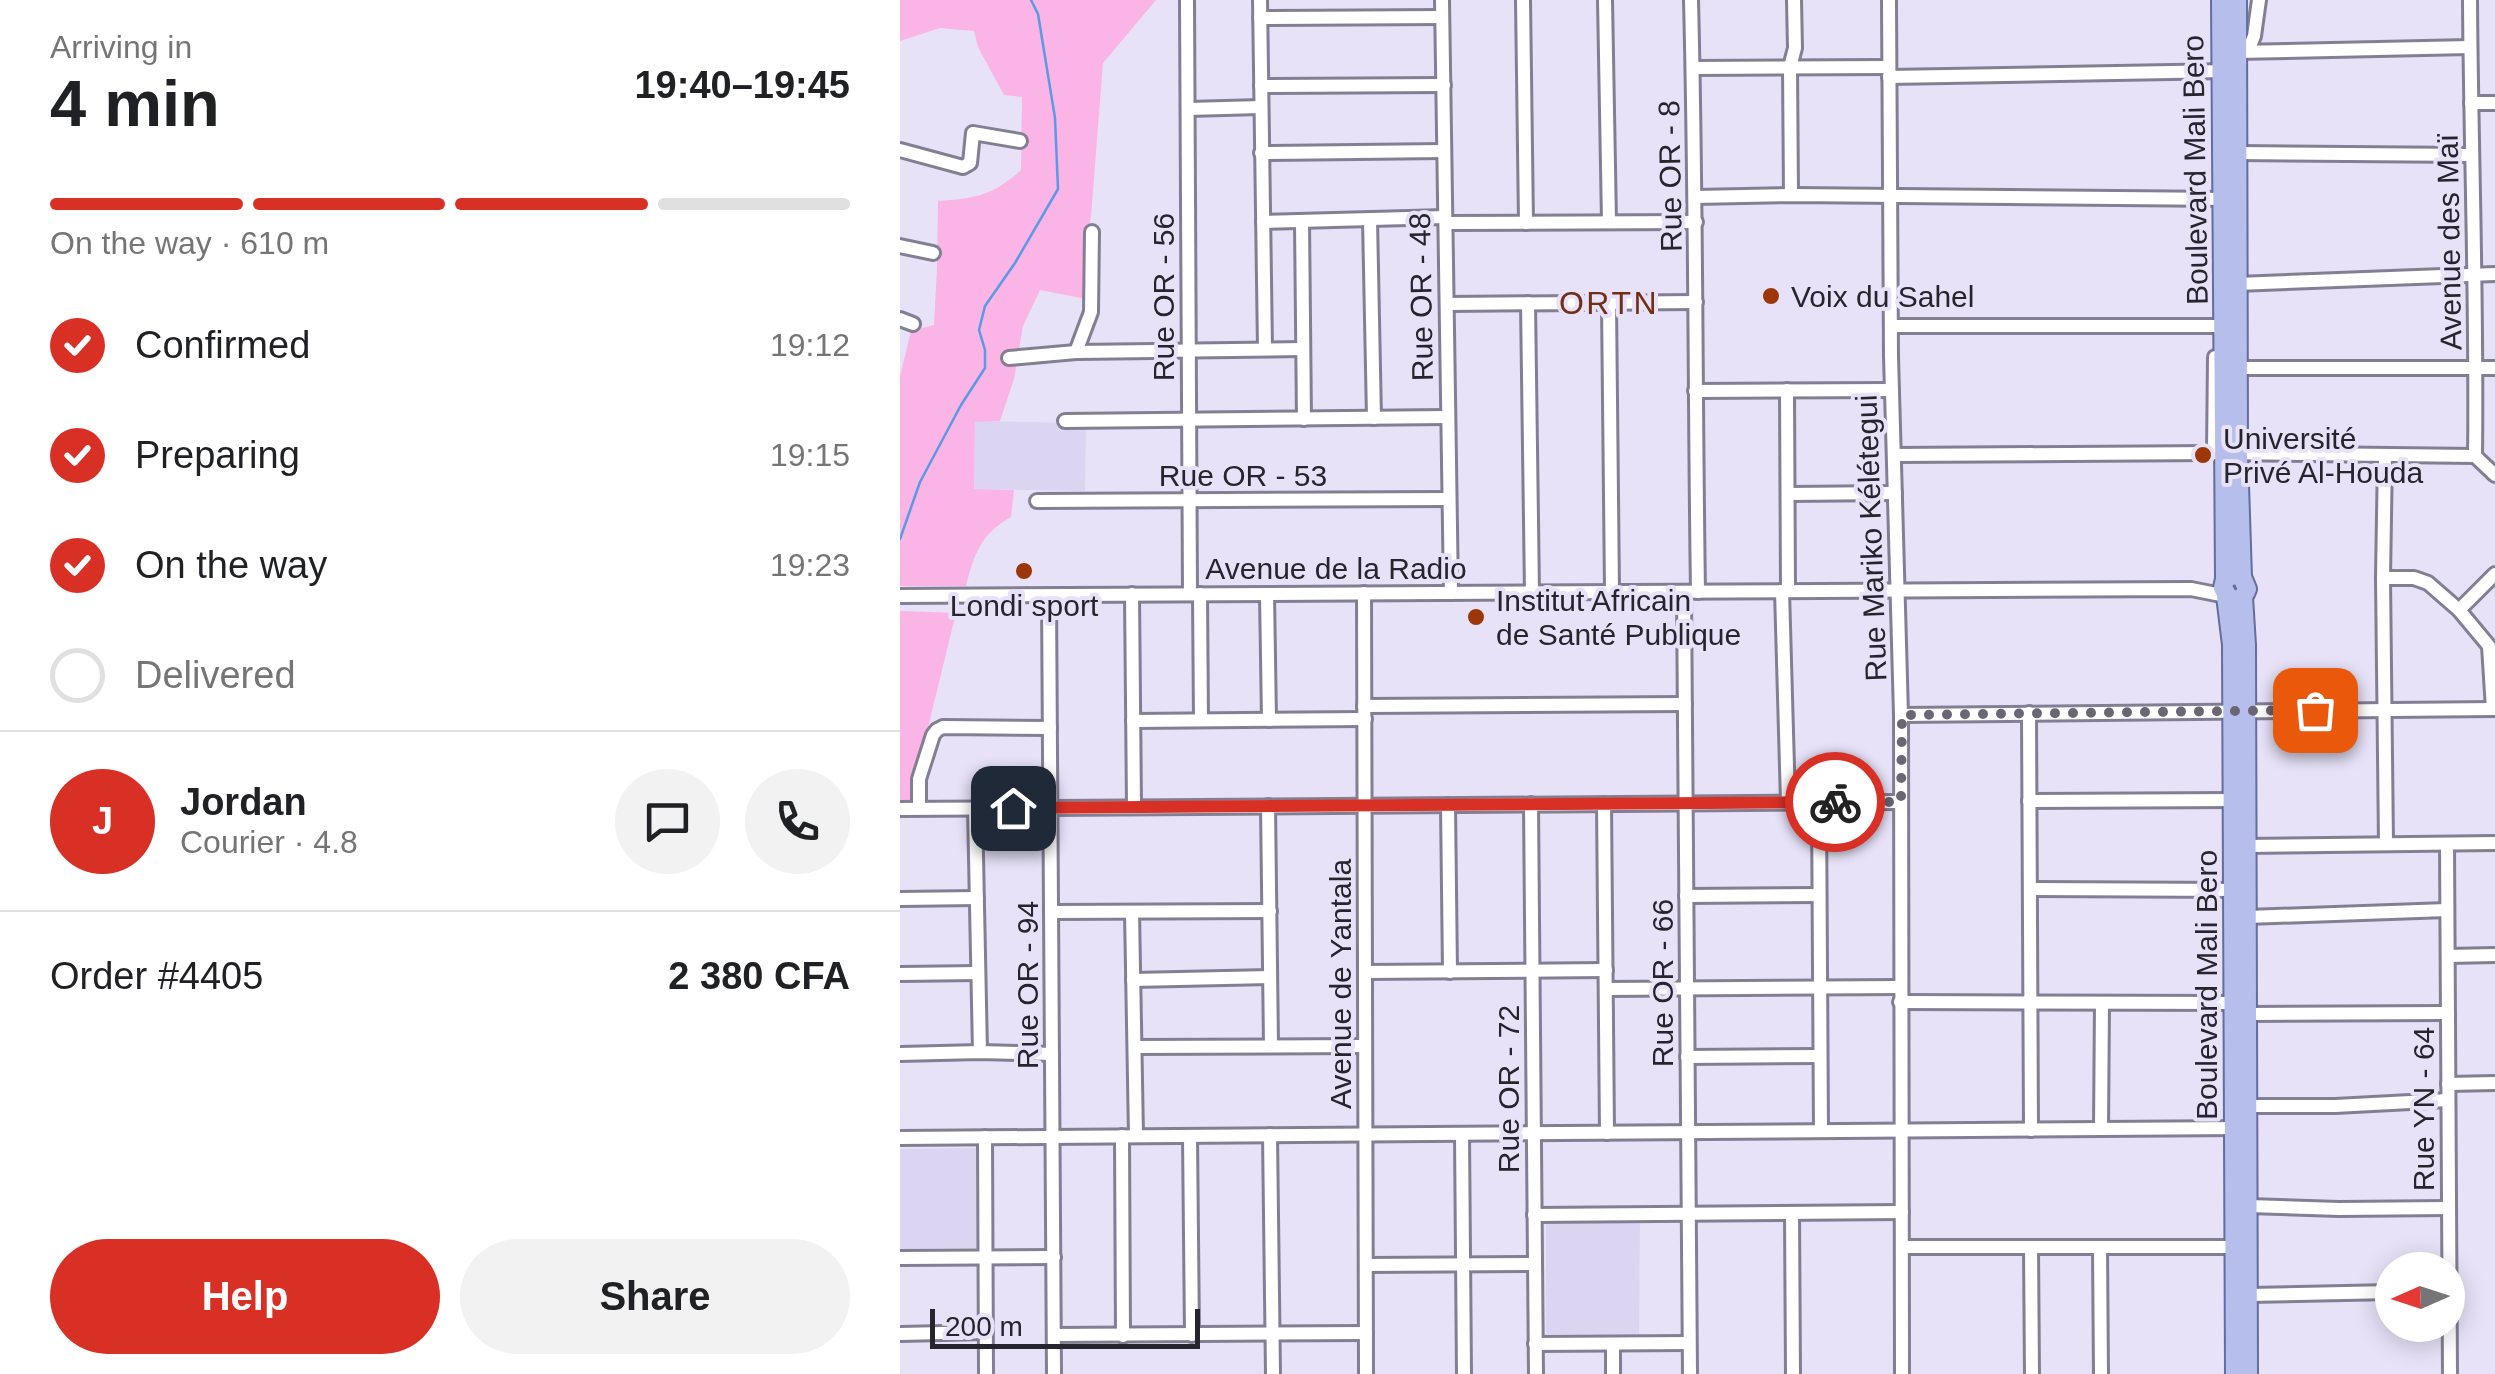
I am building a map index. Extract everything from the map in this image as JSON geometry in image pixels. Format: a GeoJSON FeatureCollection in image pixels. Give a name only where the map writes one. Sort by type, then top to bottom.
{"type":"FeatureCollection","features":[{"type":"Feature","properties":{"kind":"main road","name":"Boulevard Mali Bero"},"geometry":{"type":"LineString","coordinates":[[2221,0],[2231,63],[2237,153],[2225,199],[2238,284],[2226,326],[2238,368],[2225,454]]}},
{"type":"Feature","properties":{"kind":"main road","name":"Boulevard Mali Bero"},"geometry":{"type":"LineString","coordinates":[[2236,0],[2225,199],[2225,454],[2234,587],[2232,646],[2238,712],[2248,1106],[2241,1128],[2248,1206],[2241,1247],[2248,1295],[2248,1374]]}},
{"type":"Feature","properties":{"kind":"main road","name":"Boulevard Mali Bero"},"geometry":{"type":"LineString","coordinates":[[2235,1374],[2247,917],[2240,890]]}},
{"type":"Feature","properties":{"kind":"street","name":"Rue OR - 56"},"geometry":{"type":"LineString","coordinates":[[1187,0],[1189,500],[1201,720]]}},
{"type":"Feature","properties":{"kind":"street"},"geometry":{"type":"LineString","coordinates":[[1260,0],[1265,349]]}},
{"type":"Feature","properties":{"kind":"street","name":"Rue OR - 48"},"geometry":{"type":"LineString","coordinates":[[1442,0],[1451,593]]}},
{"type":"Feature","properties":{"kind":"street"},"geometry":{"type":"LineString","coordinates":[[1523,0],[1526,223]]}},
{"type":"Feature","properties":{"kind":"street"},"geometry":{"type":"LineString","coordinates":[[1605,0],[1609,222]]}},
{"type":"Feature","properties":{"kind":"street","name":"Rue OR - 8"},"geometry":{"type":"LineString","coordinates":[[1691,0],[1696,222],[1691,592]]}},
{"type":"Feature","properties":{"kind":"street"},"geometry":{"type":"LineString","coordinates":[[1792,195],[1790,66],[1795,54],[1794,0]]}},
{"type":"Feature","properties":{"kind":"street","name":"Rue Mariko Kélétegui"},"geometry":{"type":"LineString","coordinates":[[1888,0],[1894,493],[1902,715],[1902,1374]]}},
{"type":"Feature","properties":{"kind":"street","name":"Boulevard Mali Bero"},"geometry":{"type":"LineString","coordinates":[[2212,0],[2231,63]]}},
{"type":"Feature","properties":{"kind":"street"},"geometry":{"type":"LineString","coordinates":[[2231,63],[2254,36],[2259,0]]}},
{"type":"Feature","properties":{"kind":"street","name":"Avenue des Maï"},"geometry":{"type":"LineString","coordinates":[[2470,0],[2476,456]]}},
{"type":"Feature","properties":{"kind":"street"},"geometry":{"type":"LineString","coordinates":[[1260,18],[1442,17]]}},
{"type":"Feature","properties":{"kind":"street"},"geometry":{"type":"LineString","coordinates":[[1693,68],[1790,66],[1889,72],[2231,63],[2470,48]]}},
{"type":"Feature","properties":{"kind":"street"},"geometry":{"type":"LineString","coordinates":[[1261,86],[1444,85]]}},
{"type":"Feature","properties":{"kind":"street"},"geometry":{"type":"LineString","coordinates":[[2471,103],[2495,102]]}},
{"type":"Feature","properties":{"kind":"street"},"geometry":{"type":"LineString","coordinates":[[1188,109],[1260,108]]}},
{"type":"Feature","properties":{"kind":"street"},"geometry":{"type":"LineString","coordinates":[[900,150],[963,167],[970,163],[973,133],[1020,141]]}},
{"type":"Feature","properties":{"kind":"street"},"geometry":{"type":"LineString","coordinates":[[1261,153],[1444,151]]}},
{"type":"Feature","properties":{"kind":"street"},"geometry":{"type":"LineString","coordinates":[[2237,153],[2471,155]]}},
{"type":"Feature","properties":{"kind":"street"},"geometry":{"type":"LineString","coordinates":[[1695,197],[2225,199]]}},
{"type":"Feature","properties":{"kind":"street"},"geometry":{"type":"LineString","coordinates":[[1370,219],[1374,418]]}},
{"type":"Feature","properties":{"kind":"street"},"geometry":{"type":"LineString","coordinates":[[1302,221],[1304,418]]}},
{"type":"Feature","properties":{"kind":"street"},"geometry":{"type":"LineString","coordinates":[[1263,222],[1696,222]]}},
{"type":"Feature","properties":{"kind":"street"},"geometry":{"type":"LineString","coordinates":[[1076,352],[1093,300],[1092,232]]}},
{"type":"Feature","properties":{"kind":"street"},"geometry":{"type":"LineString","coordinates":[[900,246],[933,253]]}},
{"type":"Feature","properties":{"kind":"street"},"geometry":{"type":"LineString","coordinates":[[2238,284],[2495,274]]}},
{"type":"Feature","properties":{"kind":"street"},"geometry":{"type":"LineString","coordinates":[[1446,304],[1696,302]]}},
{"type":"Feature","properties":{"kind":"street"},"geometry":{"type":"LineString","coordinates":[[1608,303],[1612,592]]}},
{"type":"Feature","properties":{"kind":"street"},"geometry":{"type":"LineString","coordinates":[[1528,304],[1532,592]]}},
{"type":"Feature","properties":{"kind":"street"},"geometry":{"type":"LineString","coordinates":[[1892,326],[2226,326]]}},
{"type":"Feature","properties":{"kind":"street"},"geometry":{"type":"LineString","coordinates":[[1009,358],[1076,352],[1303,349]]}},
{"type":"Feature","properties":{"kind":"street"},"geometry":{"type":"LineString","coordinates":[[2238,368],[2495,368]]}},
{"type":"Feature","properties":{"kind":"street"},"geometry":{"type":"LineString","coordinates":[[1787,390],[1788,802]]}},
{"type":"Feature","properties":{"kind":"street"},"geometry":{"type":"LineString","coordinates":[[1695,391],[1892,390]]}},
{"type":"Feature","properties":{"kind":"street"},"geometry":{"type":"LineString","coordinates":[[1065,421],[1448,417]]}},
{"type":"Feature","properties":{"kind":"street"},"geometry":{"type":"LineString","coordinates":[[1894,455],[2476,456],[2495,475]]}},
{"type":"Feature","properties":{"kind":"street"},"geometry":{"type":"LineString","coordinates":[[2385,456],[2386,844]]}},
{"type":"Feature","properties":{"kind":"street"},"geometry":{"type":"LineString","coordinates":[[1788,494],[1894,493]]}},
{"type":"Feature","properties":{"kind":"street","name":"Rue OR - 53"},"geometry":{"type":"LineString","coordinates":[[1037,500],[1450,499]]}},
{"type":"Feature","properties":{"kind":"street"},"geometry":{"type":"LineString","coordinates":[[2459,610],[2495,574]]}},
{"type":"Feature","properties":{"kind":"street"},"geometry":{"type":"LineString","coordinates":[[1902,715],[2494,709],[2489,646],[2459,610],[2421,579],[2383,578]]}},
{"type":"Feature","properties":{"kind":"street","name":"Avenue de la Radio"},"geometry":{"type":"LineString","coordinates":[[900,596],[2234,587]]}},
{"type":"Feature","properties":{"kind":"street","name":"Rue OR - 66"},"geometry":{"type":"LineString","coordinates":[[1690,1374],[1684,704],[1691,592]]}},
{"type":"Feature","properties":{"kind":"street","name":"Avenue de Yantala"},"geometry":{"type":"LineString","coordinates":[[1364,593],[1366,1374]]}},
{"type":"Feature","properties":{"kind":"street"},"geometry":{"type":"LineString","coordinates":[[1132,594],[1134,807]]}},
{"type":"Feature","properties":{"kind":"street"},"geometry":{"type":"LineString","coordinates":[[1267,594],[1269,720]]}},
{"type":"Feature","properties":{"kind":"street","name":"Rue OR - 94"},"geometry":{"type":"LineString","coordinates":[[1049,596],[1054,1374]]}},
{"type":"Feature","properties":{"kind":"street"},"geometry":{"type":"LineString","coordinates":[[1133,721],[1269,720],[1364,712],[1684,704]]}},
{"type":"Feature","properties":{"kind":"street"},"geometry":{"type":"LineString","coordinates":[[2028,713],[2031,1130]]}},
{"type":"Feature","properties":{"kind":"street"},"geometry":{"type":"LineString","coordinates":[[919,808],[919,779],[937,730],[1050,728]]}},
{"type":"Feature","properties":{"kind":"street"},"geometry":{"type":"LineString","coordinates":[[2029,801],[2240,800]]}},
{"type":"Feature","properties":{"kind":"street"},"geometry":{"type":"LineString","coordinates":[[1819,802],[1821,1131]]}},
{"type":"Feature","properties":{"kind":"street"},"geometry":{"type":"LineString","coordinates":[[900,808],[1901,802]]}},
{"type":"Feature","properties":{"kind":"street"},"geometry":{"type":"LineString","coordinates":[[1448,804],[1450,972]]}},
{"type":"Feature","properties":{"kind":"street","name":"Rue OR - 72"},"geometry":{"type":"LineString","coordinates":[[1531,804],[1536,1374]]}},
{"type":"Feature","properties":{"kind":"street"},"geometry":{"type":"LineString","coordinates":[[1604,804],[1607,1133]]}},
{"type":"Feature","properties":{"kind":"street"},"geometry":{"type":"LineString","coordinates":[[1268,806],[1270,1045]]}},
{"type":"Feature","properties":{"kind":"street"},"geometry":{"type":"LineString","coordinates":[[976,808],[980,1052]]}},
{"type":"Feature","properties":{"kind":"street"},"geometry":{"type":"LineString","coordinates":[[2240,846],[2495,843]]}},
{"type":"Feature","properties":{"kind":"street","name":"Rue YN - 64"},"geometry":{"type":"LineString","coordinates":[[2447,844],[2448,1252]]}},
{"type":"Feature","properties":{"kind":"street"},"geometry":{"type":"LineString","coordinates":[[2030,889],[2240,890]]}},
{"type":"Feature","properties":{"kind":"street"},"geometry":{"type":"LineString","coordinates":[[1686,896],[1819,895]]}},
{"type":"Feature","properties":{"kind":"street"},"geometry":{"type":"LineString","coordinates":[[900,899],[977,898]]}},
{"type":"Feature","properties":{"kind":"street"},"geometry":{"type":"LineString","coordinates":[[2247,917],[2448,910]]}},
{"type":"Feature","properties":{"kind":"street"},"geometry":{"type":"LineString","coordinates":[[1051,912],[1270,911]]}},
{"type":"Feature","properties":{"kind":"street"},"geometry":{"type":"LineString","coordinates":[[1123,1336],[1135,1047],[1132,912]]}},
{"type":"Feature","properties":{"kind":"street"},"geometry":{"type":"LineString","coordinates":[[2448,956],[2495,955]]}},
{"type":"Feature","properties":{"kind":"street"},"geometry":{"type":"LineString","coordinates":[[1365,972],[1606,970]]}},
{"type":"Feature","properties":{"kind":"street"},"geometry":{"type":"LineString","coordinates":[[900,974],[978,973]]}},
{"type":"Feature","properties":{"kind":"street"},"geometry":{"type":"LineString","coordinates":[[1134,980],[1270,977]]}},
{"type":"Feature","properties":{"kind":"street"},"geometry":{"type":"LineString","coordinates":[[1606,989],[1820,988],[2030,1002],[2448,1013]]}},
{"type":"Feature","properties":{"kind":"street"},"geometry":{"type":"LineString","coordinates":[[2101,1130],[2102,1003]]}},
{"type":"Feature","properties":{"kind":"street"},"geometry":{"type":"LineString","coordinates":[[1135,1047],[1366,1046]]}},
{"type":"Feature","properties":{"kind":"street"},"geometry":{"type":"LineString","coordinates":[[900,1054],[1052,1054]]}},
{"type":"Feature","properties":{"kind":"street"},"geometry":{"type":"LineString","coordinates":[[1687,1057],[1820,1056]]}},
{"type":"Feature","properties":{"kind":"street"},"geometry":{"type":"LineString","coordinates":[[2448,1084],[2495,1083]]}},
{"type":"Feature","properties":{"kind":"street"},"geometry":{"type":"LineString","coordinates":[[2248,1106],[2448,1100]]}},
{"type":"Feature","properties":{"kind":"street"},"geometry":{"type":"LineString","coordinates":[[900,1138],[2241,1128]]}},
{"type":"Feature","properties":{"kind":"street"},"geometry":{"type":"LineString","coordinates":[[1462,1134],[1464,1374]]}},
{"type":"Feature","properties":{"kind":"street"},"geometry":{"type":"LineString","coordinates":[[1270,1135],[1273,1374]]}},
{"type":"Feature","properties":{"kind":"street"},"geometry":{"type":"LineString","coordinates":[[1190,1136],[1192,1335]]}},
{"type":"Feature","properties":{"kind":"street"},"geometry":{"type":"LineString","coordinates":[[985,1137],[986,1374]]}},
{"type":"Feature","properties":{"kind":"street"},"geometry":{"type":"LineString","coordinates":[[2248,1206],[2449,1208]]}},
{"type":"Feature","properties":{"kind":"street"},"geometry":{"type":"LineString","coordinates":[[1534,1215],[1902,1212]]}},
{"type":"Feature","properties":{"kind":"street"},"geometry":{"type":"LineString","coordinates":[[1792,1213],[1794,1374]]}},
{"type":"Feature","properties":{"kind":"street"},"geometry":{"type":"LineString","coordinates":[[1902,1247],[2241,1247]]}},
{"type":"Feature","properties":{"kind":"street"},"geometry":{"type":"LineString","coordinates":[[2031,1248],[2032,1374]]}},
{"type":"Feature","properties":{"kind":"street"},"geometry":{"type":"LineString","coordinates":[[2100,1248],[2101,1374]]}},
{"type":"Feature","properties":{"kind":"street"},"geometry":{"type":"LineString","coordinates":[[900,1258],[1054,1256]]}},
{"type":"Feature","properties":{"kind":"street"},"geometry":{"type":"LineString","coordinates":[[1366,1265],[1535,1264]]}},
{"type":"Feature","properties":{"kind":"street"},"geometry":{"type":"LineString","coordinates":[[2248,1295],[2375,1292]]}},
{"type":"Feature","properties":{"kind":"street"},"geometry":{"type":"LineString","coordinates":[[900,1334],[986,1332]]}},
{"type":"Feature","properties":{"kind":"street"},"geometry":{"type":"LineString","coordinates":[[1054,1335],[1366,1333]]}},
{"type":"Feature","properties":{"kind":"street","name":"Rue YN - 64"},"geometry":{"type":"LineString","coordinates":[[2449,1342],[2450,1374]]}},
{"type":"Feature","properties":{"kind":"street"},"geometry":{"type":"LineString","coordinates":[[1535,1344],[1690,1343]]}},
{"type":"Feature","properties":{"kind":"street"},"geometry":{"type":"LineString","coordinates":[[1613,1344],[1613,1374]]}},
{"type":"Feature","properties":{"kind":"shaded area"},"geometry":{"type":"Polygon","coordinates":[[[900,0],[1156,0],[1103,63],[1087,236],[1086,299],[1040,290],[1023,326],[1014,379],[1000,421],[975,422],[974,489],[1014,490],[1011,517],[992,530],[980,546],[966,586],[900,586],[900,376],[911,331],[934,325],[938,201],[983,194],[1021,170],[1022,97],[1004,95],[978,47],[974,31],[940,28],[900,41],[900,0]]]}},
{"type":"Feature","properties":{"kind":"shaded area"},"geometry":{"type":"Polygon","coordinates":[[[975,421],[1086,423],[1085,491],[974,489],[975,421]]]}},
{"type":"Feature","properties":{"kind":"shaded area"},"geometry":{"type":"Polygon","coordinates":[[[900,611],[956,613],[910,801],[900,801],[900,611]]]}},
{"type":"Feature","properties":{"kind":"shaded area"},"geometry":{"type":"Polygon","coordinates":[[[978,1148],[979,1248],[900,1249],[900,1149],[978,1148]]]}},
{"type":"Feature","properties":{"kind":"shaded area"},"geometry":{"type":"Polygon","coordinates":[[[1546,1222],[1640,1223],[1639,1335],[1546,1334],[1546,1222]]]}},
{"type":"Feature","properties":{"kind":"waterway"},"geometry":{"type":"LineString","coordinates":[[900,539],[920,482],[985,368],[979,330],[985,306],[1058,189],[1055,118],[1038,14],[1031,0]]}},
{"type":"Feature","properties":{"kind":"way so far"},"geometry":{"type":"LineString","coordinates":[[1835,802],[1901,802],[1902,715],[2315,710]]}},
{"type":"Feature","properties":{"kind":"place","name":"Voix du Sahel"},"geometry":{"type":"Point","coordinates":[1771,296]}},
{"type":"Feature","properties":{"kind":"place","name":"Université Privé Al-Houda"},"geometry":{"type":"Point","coordinates":[2203,455]}},
{"type":"Feature","properties":{"kind":"place","name":"Londi sport"},"geometry":{"type":"Point","coordinates":[1024,571]}},
{"type":"Feature","properties":{"kind":"place","name":"Institut Africain de Santé Publique"},"geometry":{"type":"Point","coordinates":[1476,617]}},
{"type":"Feature","properties":{"kind":"district","name":"ORTN"},"geometry":{"type":"Point","coordinates":[1609,303]}},
{"type":"Feature","properties":{"kind":"route"},"geometry":{"type":"LineString","coordinates":[[1013,808],[1835,802]]}}]}
